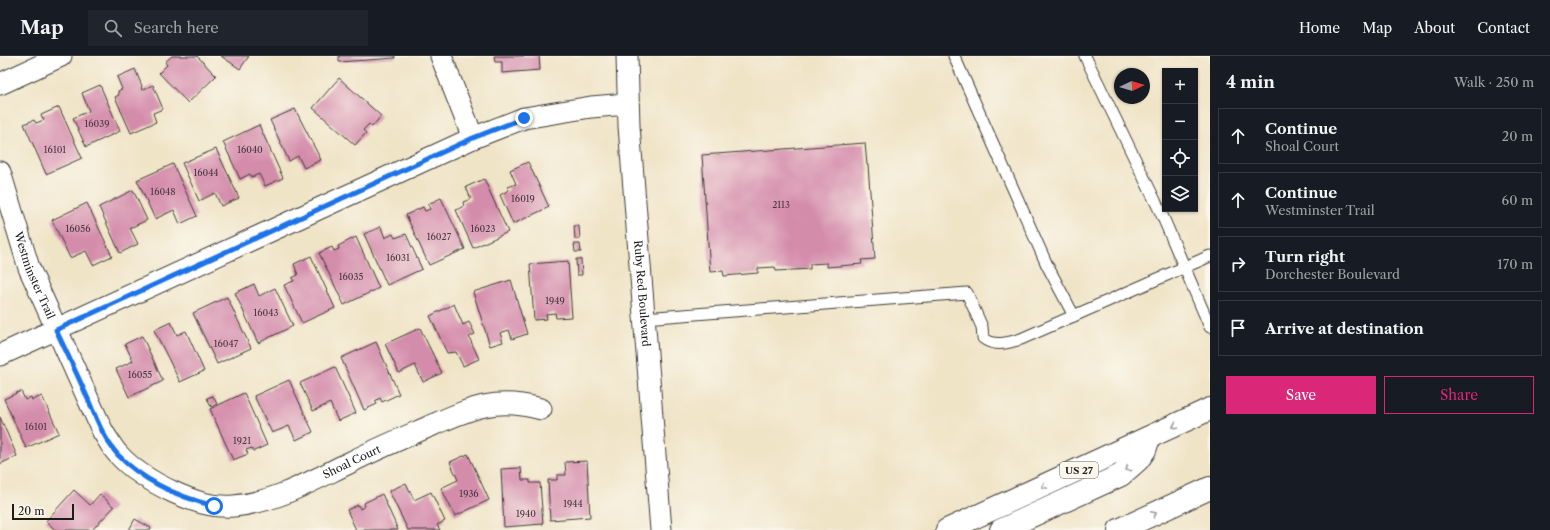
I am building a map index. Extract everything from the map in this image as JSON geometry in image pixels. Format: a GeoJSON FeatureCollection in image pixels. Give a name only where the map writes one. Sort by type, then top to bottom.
{"type":"FeatureCollection","features":[{"type":"Feature","properties":{"kind":"highway","name":"US 27"},"geometry":{"type":"LineString","coordinates":[[947,530],[1210,409]]}},
{"type":"Feature","properties":{"kind":"highway"},"geometry":{"type":"LineString","coordinates":[[1001,530],[1120,475],[1138,460],[1145,450],[1149,438]]}},
{"type":"Feature","properties":{"kind":"highway"},"geometry":{"type":"LineString","coordinates":[[1119,530],[1210,488]]}},
{"type":"Feature","properties":{"kind":"street"},"geometry":{"type":"LineString","coordinates":[[0,84],[61,56]]}},
{"type":"Feature","properties":{"kind":"street"},"geometry":{"type":"LineString","coordinates":[[442,56],[473,138]]}},
{"type":"Feature","properties":{"kind":"street","name":"Ruby Red Boulevard"},"geometry":{"type":"LineString","coordinates":[[627,56],[627,104],[661,530]]}},
{"type":"Feature","properties":{"kind":"street"},"geometry":{"type":"LineString","coordinates":[[0,355],[473,138],[524,118],[591,107],[627,104]]}},
{"type":"Feature","properties":{"kind":"street","name":"Westminster Trail"},"geometry":{"type":"LineString","coordinates":[[0,172],[23,252],[56,330],[103,432],[118,454],[139,472],[162,487]]}},
{"type":"Feature","properties":{"kind":"street","name":"Shoal Court"},"geometry":{"type":"LineString","coordinates":[[162,487],[192,500],[214,506],[234,506],[265,500],[292,491],[363,456],[464,411],[486,405],[510,403],[541,409]]}},
{"type":"Feature","properties":{"kind":"lane"},"geometry":{"type":"LineString","coordinates":[[954,56],[1047,265],[1074,316]]}},
{"type":"Feature","properties":{"kind":"lane"},"geometry":{"type":"LineString","coordinates":[[1085,56],[1162,215],[1210,327]]}},
{"type":"Feature","properties":{"kind":"lane"},"geometry":{"type":"LineString","coordinates":[[644,318],[967,293],[982,327],[983,338],[989,343],[997,343],[1021,339],[1210,256]]}},
{"type":"Feature","properties":{"kind":"building"},"geometry":{"type":"Polygon","coordinates":[[[172,56],[197,56],[216,76],[188,103],[159,73],[167,65],[165,62],[172,56]]]}},
{"type":"Feature","properties":{"kind":"building"},"geometry":{"type":"Polygon","coordinates":[[[221,56],[249,56],[240,69],[221,56]]]}},
{"type":"Feature","properties":{"kind":"building"},"geometry":{"type":"Polygon","coordinates":[[[339,56],[395,56],[395,58],[339,62],[339,56]]]}},
{"type":"Feature","properties":{"kind":"building"},"geometry":{"type":"Polygon","coordinates":[[[494,56],[539,56],[540,70],[502,73],[502,62],[495,62],[494,56]]]}},
{"type":"Feature","properties":{"kind":"building"},"geometry":{"type":"Polygon","coordinates":[[[135,69],[142,86],[142,90],[153,85],[163,109],[153,113],[156,122],[131,133],[115,97],[119,95],[118,91],[122,89],[117,77],[135,69]]]}},
{"type":"Feature","properties":{"kind":"building"},"geometry":{"type":"Polygon","coordinates":[[[339,78],[381,116],[372,127],[369,124],[363,130],[366,133],[355,145],[313,108],[339,78]]]}},
{"type":"Feature","properties":{"kind":"building"},"geometry":{"type":"Polygon","coordinates":[[[100,85],[120,131],[86,147],[73,118],[89,111],[82,93],[100,85]]]}},
{"type":"Feature","properties":{"kind":"building"},"geometry":{"type":"Polygon","coordinates":[[[59,107],[82,158],[46,174],[24,124],[34,120],[36,123],[44,120],[41,115],[59,107]]]}},
{"type":"Feature","properties":{"kind":"building"},"geometry":{"type":"Polygon","coordinates":[[[295,109],[321,160],[304,168],[298,156],[289,161],[270,120],[295,109]]]}},
{"type":"Feature","properties":{"kind":"building"},"geometry":{"type":"Polygon","coordinates":[[[259,125],[283,178],[265,186],[259,174],[252,177],[250,174],[240,179],[223,142],[259,125]]]}},
{"type":"Feature","properties":{"kind":"building"},"geometry":{"type":"Polygon","coordinates":[[[865,143],[875,259],[861,260],[862,264],[827,267],[827,263],[810,264],[810,269],[776,271],[775,267],[758,268],[758,273],[724,276],[723,271],[710,272],[702,155],[865,143]]]}},
{"type":"Feature","properties":{"kind":"building"},"geometry":{"type":"Polygon","coordinates":[[[216,149],[239,198],[221,206],[215,193],[199,201],[182,163],[216,149]]]}},
{"type":"Feature","properties":{"kind":"building"},"geometry":{"type":"Polygon","coordinates":[[[528,162],[549,207],[513,224],[500,195],[509,190],[508,187],[516,184],[510,170],[528,162]]]}},
{"type":"Feature","properties":{"kind":"building"},"geometry":{"type":"Polygon","coordinates":[[[173,164],[197,216],[180,224],[174,210],[155,219],[137,180],[173,164]]]}},
{"type":"Feature","properties":{"kind":"building"},"geometry":{"type":"Polygon","coordinates":[[[484,179],[508,232],[473,248],[456,210],[464,206],[463,202],[471,199],[466,187],[484,179]]]}},
{"type":"Feature","properties":{"kind":"building"},"geometry":{"type":"Polygon","coordinates":[[[133,190],[147,220],[130,228],[138,244],[120,253],[99,207],[133,190]]]}},
{"type":"Feature","properties":{"kind":"building"},"geometry":{"type":"Polygon","coordinates":[[[441,198],[465,249],[429,265],[406,215],[423,207],[425,211],[430,209],[428,204],[441,198]]]}},
{"type":"Feature","properties":{"kind":"building"},"geometry":{"type":"Polygon","coordinates":[[[87,203],[112,256],[93,265],[86,251],[70,258],[52,220],[87,203]]]}},
{"type":"Feature","properties":{"kind":"building"},"geometry":{"type":"Polygon","coordinates":[[[574,226],[579,226],[580,239],[575,239],[574,226]]]}},
{"type":"Feature","properties":{"kind":"building"},"geometry":{"type":"Polygon","coordinates":[[[381,227],[385,238],[393,234],[395,238],[406,234],[422,269],[387,285],[364,234],[381,227]]]}},
{"type":"Feature","properties":{"kind":"building"},"geometry":{"type":"Polygon","coordinates":[[[356,237],[379,288],[344,305],[319,253],[332,247],[334,251],[339,249],[338,246],[356,237]]]}},
{"type":"Feature","properties":{"kind":"building"},"geometry":{"type":"Polygon","coordinates":[[[574,244],[580,244],[581,252],[575,252],[574,244]]]}},
{"type":"Feature","properties":{"kind":"building"},"geometry":{"type":"Polygon","coordinates":[[[311,256],[335,308],[302,323],[284,285],[294,281],[292,278],[298,275],[294,264],[311,256]]]}},
{"type":"Feature","properties":{"kind":"building"},"geometry":{"type":"Polygon","coordinates":[[[576,259],[581,259],[582,275],[577,275],[576,259]]]}},
{"type":"Feature","properties":{"kind":"building"},"geometry":{"type":"Polygon","coordinates":[[[568,261],[572,317],[556,318],[555,313],[546,314],[547,319],[534,320],[530,264],[568,261]]]}},
{"type":"Feature","properties":{"kind":"building"},"geometry":{"type":"Polygon","coordinates":[[[511,280],[527,334],[512,339],[509,330],[500,333],[503,342],[490,346],[473,292],[511,280]]]}},
{"type":"Feature","properties":{"kind":"building"},"geometry":{"type":"Polygon","coordinates":[[[254,284],[259,296],[275,288],[293,326],[258,343],[235,293],[254,284]]]}},
{"type":"Feature","properties":{"kind":"building"},"geometry":{"type":"Polygon","coordinates":[[[227,297],[251,348],[217,364],[193,313],[227,297]]]}},
{"type":"Feature","properties":{"kind":"building"},"geometry":{"type":"Polygon","coordinates":[[[454,304],[463,325],[469,322],[475,334],[469,337],[479,359],[463,366],[456,352],[447,353],[430,316],[454,304]]]}},
{"type":"Feature","properties":{"kind":"building"},"geometry":{"type":"Polygon","coordinates":[[[171,322],[177,335],[186,331],[204,371],[180,382],[154,330],[171,322]]]}},
{"type":"Feature","properties":{"kind":"building"},"geometry":{"type":"Polygon","coordinates":[[[420,328],[442,373],[423,382],[415,365],[399,373],[385,344],[420,328]]]}},
{"type":"Feature","properties":{"kind":"building"},"geometry":{"type":"Polygon","coordinates":[[[142,336],[163,381],[129,397],[116,369],[133,361],[125,344],[142,336]]]}},
{"type":"Feature","properties":{"kind":"building"},"geometry":{"type":"Polygon","coordinates":[[[376,342],[399,394],[382,402],[380,398],[375,401],[377,404],[364,410],[341,358],[376,342]]]}},
{"type":"Feature","properties":{"kind":"building"},"geometry":{"type":"Polygon","coordinates":[[[335,367],[356,413],[338,421],[330,403],[313,411],[300,383],[335,367]]]}},
{"type":"Feature","properties":{"kind":"building"},"geometry":{"type":"Polygon","coordinates":[[[289,380],[313,432],[296,440],[289,426],[272,433],[254,396],[289,380]]]}},
{"type":"Feature","properties":{"kind":"building"},"geometry":{"type":"Polygon","coordinates":[[[21,391],[25,400],[31,397],[32,400],[42,396],[59,433],[26,448],[4,399],[21,391]]]}},
{"type":"Feature","properties":{"kind":"building"},"geometry":{"type":"Polygon","coordinates":[[[244,393],[267,445],[254,451],[252,448],[246,450],[248,454],[233,460],[210,409],[244,393]]]}},
{"type":"Feature","properties":{"kind":"building"},"geometry":{"type":"Polygon","coordinates":[[[213,396],[217,404],[211,407],[207,398],[213,396]]]}},
{"type":"Feature","properties":{"kind":"building"},"geometry":{"type":"Polygon","coordinates":[[[0,417],[17,456],[0,464],[0,417]]]}},
{"type":"Feature","properties":{"kind":"building"},"geometry":{"type":"Polygon","coordinates":[[[468,454],[489,500],[455,516],[441,488],[458,480],[450,462],[468,454]]]}},
{"type":"Feature","properties":{"kind":"building"},"geometry":{"type":"Polygon","coordinates":[[[587,461],[590,517],[550,520],[548,480],[557,480],[557,475],[566,475],[565,462],[587,461]]]}},
{"type":"Feature","properties":{"kind":"building"},"geometry":{"type":"Polygon","coordinates":[[[521,468],[522,480],[530,480],[530,483],[540,483],[543,524],[504,527],[501,469],[521,468]]]}},
{"type":"Feature","properties":{"kind":"building"},"geometry":{"type":"Polygon","coordinates":[[[406,483],[414,500],[431,492],[445,521],[437,525],[440,530],[408,530],[389,491],[406,483]]]}},
{"type":"Feature","properties":{"kind":"building"},"geometry":{"type":"Polygon","coordinates":[[[74,490],[90,505],[100,494],[114,507],[92,530],[55,530],[46,521],[74,490]]]}},
{"type":"Feature","properties":{"kind":"building"},"geometry":{"type":"Polygon","coordinates":[[[382,494],[398,530],[356,530],[347,510],[358,505],[360,509],[365,506],[364,503],[382,494]]]}},
{"type":"Feature","properties":{"kind":"building"},"geometry":{"type":"Polygon","coordinates":[[[135,519],[151,528],[150,530],[129,530],[135,519]]]}},
{"type":"Feature","properties":{"kind":"route"},"geometry":{"type":"LineString","coordinates":[[214,506],[192,500],[162,487],[139,472],[118,454],[103,432],[56,330],[473,138],[524,118]]}}]}
